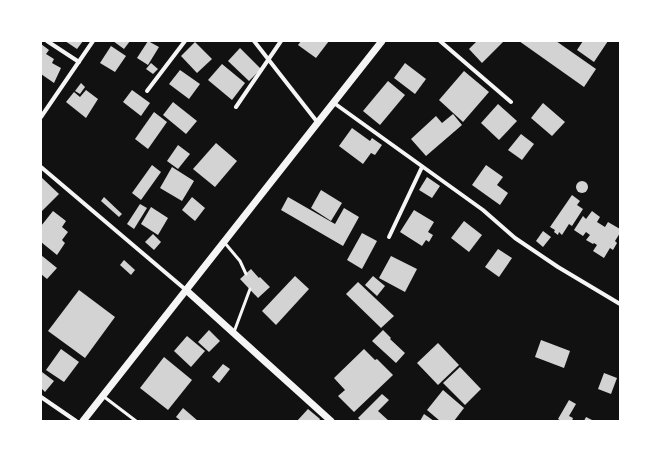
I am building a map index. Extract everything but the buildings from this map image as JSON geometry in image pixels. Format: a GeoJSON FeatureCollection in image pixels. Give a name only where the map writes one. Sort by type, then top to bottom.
{"type":"FeatureCollection","features":[{"type":"Feature","properties":{"kind":"street"},"geometry":{"type":"LineString","coordinates":[[47,41],[79,62]]}},
{"type":"Feature","properties":{"kind":"street"},"geometry":{"type":"LineString","coordinates":[[41,117],[93,41]]}},
{"type":"Feature","properties":{"kind":"street"},"geometry":{"type":"LineString","coordinates":[[147,92],[185,41]]}},
{"type":"Feature","properties":{"kind":"street"},"geometry":{"type":"LineString","coordinates":[[254,41],[318,123]]}},
{"type":"Feature","properties":{"kind":"street"},"geometry":{"type":"LineString","coordinates":[[236,107],[281,41]]}},
{"type":"Feature","properties":{"kind":"street"},"geometry":{"type":"LineString","coordinates":[[83,421],[382,41]]}},
{"type":"Feature","properties":{"kind":"street"},"geometry":{"type":"LineString","coordinates":[[440,41],[511,102]]}},
{"type":"Feature","properties":{"kind":"street"},"geometry":{"type":"LineString","coordinates":[[334,103],[483,210],[515,238],[558,267],[620,304]]}},
{"type":"Feature","properties":{"kind":"street"},"geometry":{"type":"LineString","coordinates":[[389,237],[422,166]]}},
{"type":"Feature","properties":{"kind":"street"},"geometry":{"type":"LineString","coordinates":[[41,167],[186,290],[331,421]]}},
{"type":"Feature","properties":{"kind":"street"},"geometry":{"type":"LineString","coordinates":[[41,397],[76,421]]}},
{"type":"Feature","properties":{"kind":"lane"},"geometry":{"type":"LineString","coordinates":[[224,242],[240,261],[246,274]]}},
{"type":"Feature","properties":{"kind":"lane"},"geometry":{"type":"LineString","coordinates":[[234,334],[250,289]]}},
{"type":"Feature","properties":{"kind":"lane"},"geometry":{"type":"LineString","coordinates":[[103,396],[136,421]]}}]}
